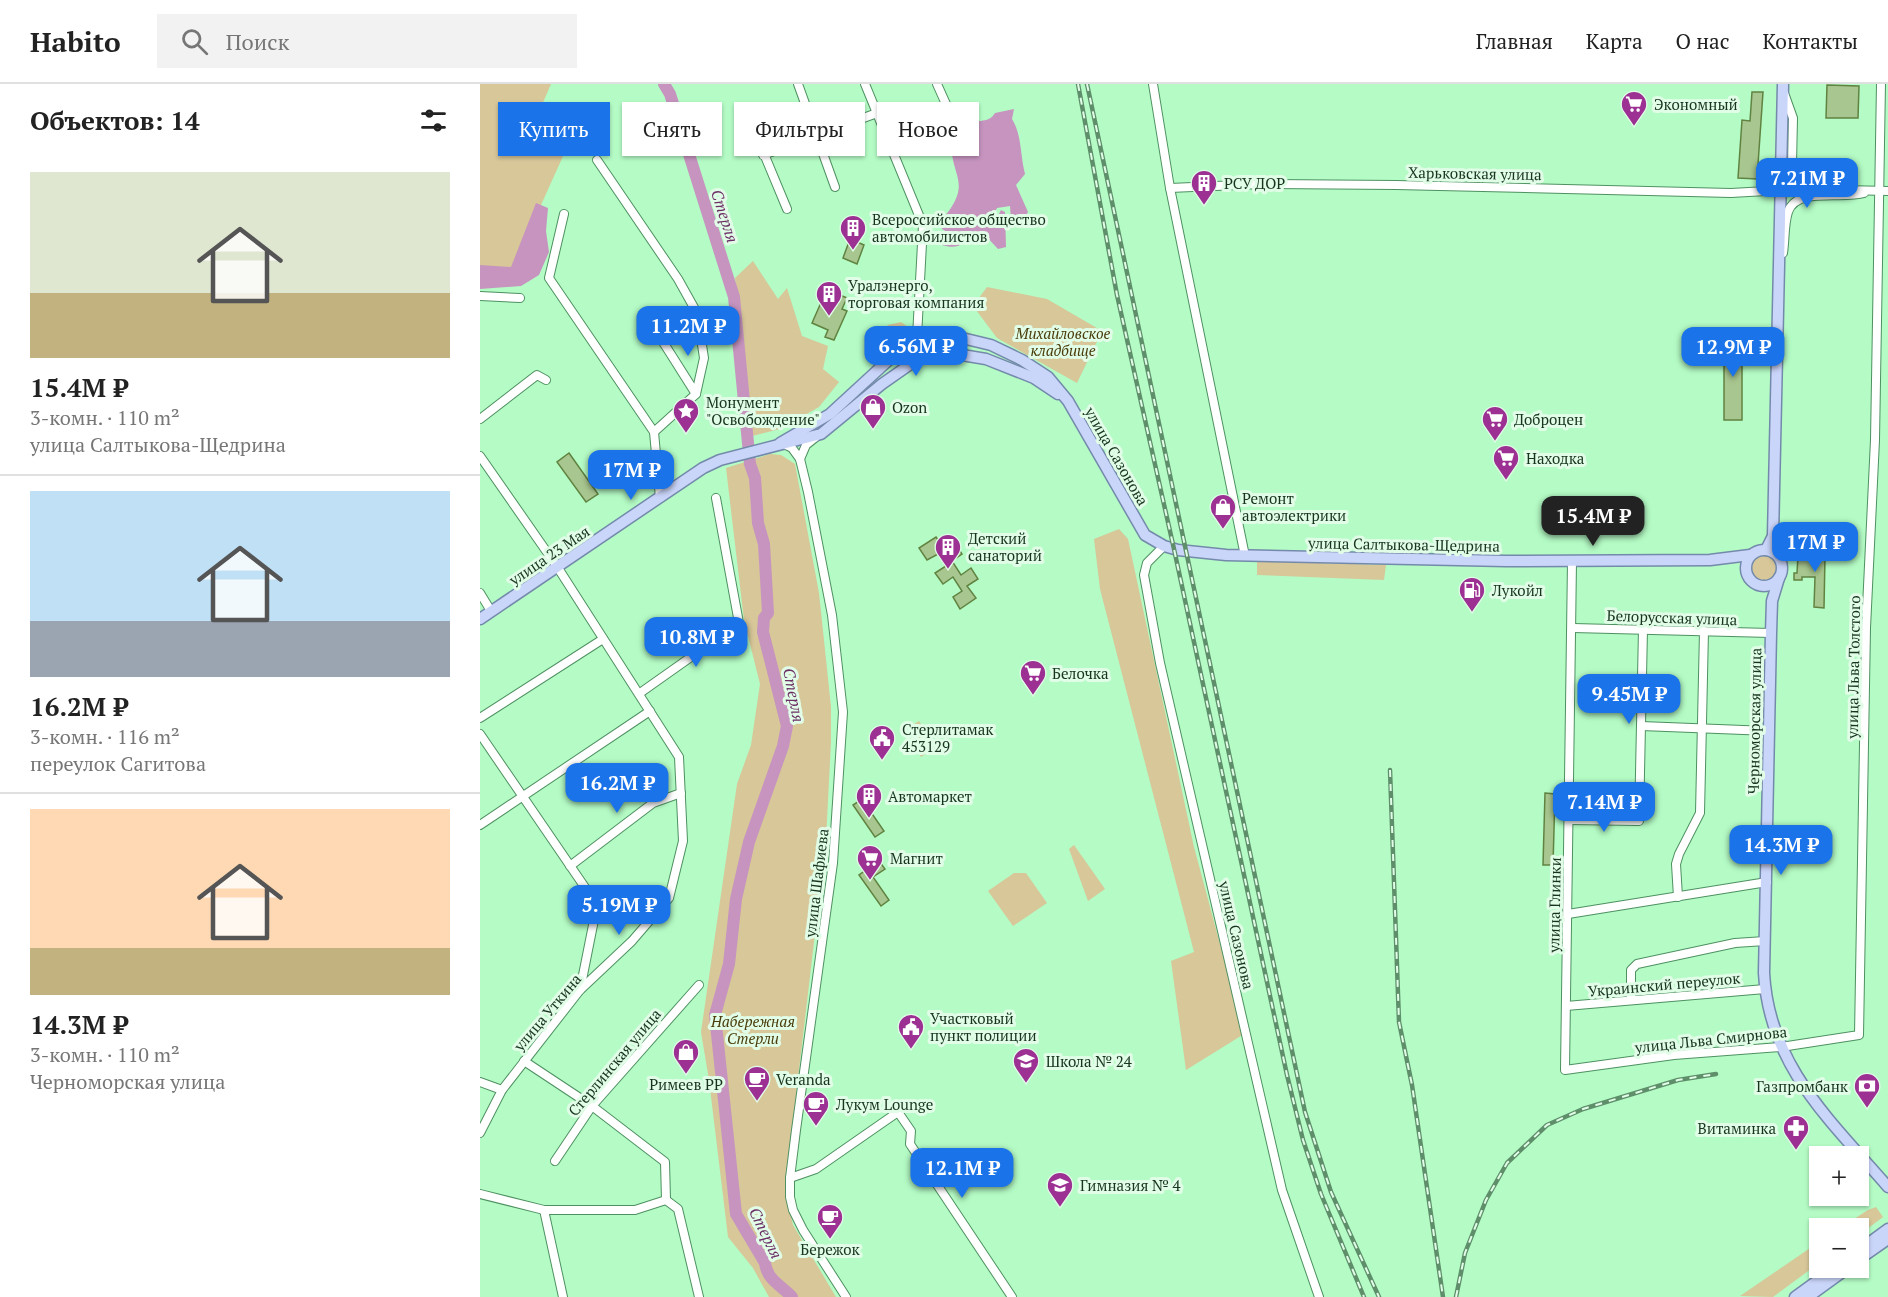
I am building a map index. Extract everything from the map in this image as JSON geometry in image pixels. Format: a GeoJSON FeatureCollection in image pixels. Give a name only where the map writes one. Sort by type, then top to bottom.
{"type":"FeatureCollection","features":[{"type":"Feature","properties":{"kind":"main road"},"geometry":{"type":"LineString","coordinates":[[1759,586],[1770,585],[1779,578],[1782,566],[1773,536],[1783,87]]}},
{"type":"Feature","properties":{"kind":"main road","name":"улица Сазонова"},"geometry":{"type":"LineString","coordinates":[[780,442],[821,434],[888,360],[917,337],[929,335],[962,338],[991,345],[1022,360],[1048,377],[1068,401],[1139,526]]}},
{"type":"Feature","properties":{"kind":"main road","name":"улица Сазонова"},"geometry":{"type":"LineString","coordinates":[[780,442],[834,418],[922,356],[944,352],[986,359],[1034,378],[1068,401]]}},
{"type":"Feature","properties":{"kind":"main road","name":"улица 23 Мая"},"geometry":{"type":"LineString","coordinates":[[480,619],[703,468],[720,460],[780,442]]}},
{"type":"Feature","properties":{"kind":"main road","name":"улица Салтыкова-Щедрина"},"geometry":{"type":"LineString","coordinates":[[1139,526],[1144,535],[1164,546],[1245,556],[1572,561],[1731,559],[1750,555]]}},
{"type":"Feature","properties":{"kind":"main road"},"geometry":{"type":"LineString","coordinates":[[1766,550],[1773,536]]}},
{"type":"Feature","properties":{"kind":"main road"},"geometry":{"type":"LineString","coordinates":[[1745,570],[1750,555],[1760,550],[1772,551],[1781,561]]}},
{"type":"Feature","properties":{"kind":"main road"},"geometry":{"type":"LineString","coordinates":[[1731,559],[1745,570],[1750,580],[1759,586],[1772,601]]}},
{"type":"Feature","properties":{"kind":"main road","name":"Черноморская улица"},"geometry":{"type":"LineString","coordinates":[[1779,578],[1772,601],[1768,732],[1765,989],[1769,1014],[1781,1047],[1808,1094],[1888,1187]]}},
{"type":"Feature","properties":{"kind":"main road"},"geometry":{"type":"LineString","coordinates":[[1869,1243],[1888,1229]]}},
{"type":"Feature","properties":{"kind":"main road"},"geometry":{"type":"LineString","coordinates":[[1869,1252],[1888,1239]]}},
{"type":"Feature","properties":{"kind":"main road"},"geometry":{"type":"LineString","coordinates":[[1795,1297],[1821,1278]]}},
{"type":"Feature","properties":{"kind":"main road"},"geometry":{"type":"LineString","coordinates":[[1808,1297],[1834,1278]]}},
{"type":"Feature","properties":{"kind":"street"},"geometry":{"type":"LineString","coordinates":[[798,84],[804,102]]}},
{"type":"Feature","properties":{"kind":"street"},"geometry":{"type":"LineString","coordinates":[[865,84],[877,113],[865,117]]}},
{"type":"Feature","properties":{"kind":"street"},"geometry":{"type":"LineString","coordinates":[[936,84],[945,102]]}},
{"type":"Feature","properties":{"kind":"street"},"geometry":{"type":"LineString","coordinates":[[1153,84],[1170,188],[1245,556]]}},
{"type":"Feature","properties":{"kind":"street","name":"улица Льва Толстого"},"geometry":{"type":"LineString","coordinates":[[1859,1035],[1866,628],[1884,191],[1881,84]]}},
{"type":"Feature","properties":{"kind":"street"},"geometry":{"type":"LineString","coordinates":[[1783,87],[1794,118],[1792,164],[1802,180],[1869,191],[1884,191]]}},
{"type":"Feature","properties":{"kind":"street"},"geometry":{"type":"LineString","coordinates":[[763,156],[787,209]]}},
{"type":"Feature","properties":{"kind":"street"},"geometry":{"type":"LineString","coordinates":[[824,156],[835,188]]}},
{"type":"Feature","properties":{"kind":"street"},"geometry":{"type":"LineString","coordinates":[[895,156],[923,225],[917,337],[922,356]]}},
{"type":"Feature","properties":{"kind":"street"},"geometry":{"type":"LineString","coordinates":[[597,160],[678,279],[697,313],[704,358],[696,394],[654,432]]}},
{"type":"Feature","properties":{"kind":"street","name":"Харьковская улица"},"geometry":{"type":"LineString","coordinates":[[1170,188],[1261,184],[1340,184],[1731,193],[1780,190],[1869,191]]}},
{"type":"Feature","properties":{"kind":"street"},"geometry":{"type":"LineString","coordinates":[[1779,269],[1787,214],[1795,201],[1809,196],[1854,196],[1869,191]]}},
{"type":"Feature","properties":{"kind":"street"},"geometry":{"type":"LineString","coordinates":[[564,214],[549,278],[654,432],[660,498]]}},
{"type":"Feature","properties":{"kind":"street"},"geometry":{"type":"LineString","coordinates":[[480,296],[520,298]]}},
{"type":"Feature","properties":{"kind":"street"},"geometry":{"type":"LineString","coordinates":[[658,334],[696,394]]}},
{"type":"Feature","properties":{"kind":"street"},"geometry":{"type":"LineString","coordinates":[[480,419],[537,375],[546,380]]}},
{"type":"Feature","properties":{"kind":"street"},"geometry":{"type":"LineString","coordinates":[[800,459],[806,445],[821,434]]}},
{"type":"Feature","properties":{"kind":"street"},"geometry":{"type":"LineString","coordinates":[[780,442],[792,448],[800,459]]}},
{"type":"Feature","properties":{"kind":"street","name":"улица Уткина"},"geometry":{"type":"LineString","coordinates":[[480,456],[558,568],[640,693],[679,758],[683,841],[669,898],[632,942],[580,990],[501,1090],[480,1133]]}},
{"type":"Feature","properties":{"kind":"street","name":"улица Шафиева"},"geometry":{"type":"LineString","coordinates":[[800,459],[832,615],[843,712],[832,871],[790,1178],[793,1210],[803,1230],[846,1297]]}},
{"type":"Feature","properties":{"kind":"street"},"geometry":{"type":"LineString","coordinates":[[640,693],[739,622],[716,498]]}},
{"type":"Feature","properties":{"kind":"street","name":"улица Сазонова"},"geometry":{"type":"LineString","coordinates":[[1164,546],[1147,562],[1144,575],[1162,674],[1282,1190],[1319,1297]]}},
{"type":"Feature","properties":{"kind":"street","name":"улица Глинки"},"geometry":{"type":"LineString","coordinates":[[1565,1070],[1573,628],[1572,561]]}},
{"type":"Feature","properties":{"kind":"street"},"geometry":{"type":"LineString","coordinates":[[480,593],[491,611]]}},
{"type":"Feature","properties":{"kind":"street","name":"Белорусская улица"},"geometry":{"type":"LineString","coordinates":[[1573,628],[1771,633]]}},
{"type":"Feature","properties":{"kind":"street"},"geometry":{"type":"LineString","coordinates":[[1569,820],[1640,820],[1643,629]]}},
{"type":"Feature","properties":{"kind":"street"},"geometry":{"type":"LineString","coordinates":[[1678,897],[1676,864],[1700,813],[1704,631]]}},
{"type":"Feature","properties":{"kind":"street"},"geometry":{"type":"LineString","coordinates":[[480,718],[603,639]]}},
{"type":"Feature","properties":{"kind":"street"},"geometry":{"type":"LineString","coordinates":[[480,825],[650,711]]}},
{"type":"Feature","properties":{"kind":"street"},"geometry":{"type":"LineString","coordinates":[[1641,726],[1768,732]]}},
{"type":"Feature","properties":{"kind":"street"},"geometry":{"type":"LineString","coordinates":[[480,734],[597,905],[580,990]]}},
{"type":"Feature","properties":{"kind":"street"},"geometry":{"type":"LineString","coordinates":[[570,866],[653,803],[681,793]]}},
{"type":"Feature","properties":{"kind":"street"},"geometry":{"type":"LineString","coordinates":[[1568,914],[1767,882]]}},
{"type":"Feature","properties":{"kind":"street"},"geometry":{"type":"LineString","coordinates":[[1631,999],[1631,970],[1637,964],[1735,943],[1765,940]]}},
{"type":"Feature","properties":{"kind":"street","name":"Стерлинская улица"},"geometry":{"type":"LineString","coordinates":[[555,1161],[592,1106],[699,985]]}},
{"type":"Feature","properties":{"kind":"street","name":"Украинский переулок"},"geometry":{"type":"LineString","coordinates":[[1566,1006],[1765,989]]}},
{"type":"Feature","properties":{"kind":"street","name":"улица Льва Смирнова"},"geometry":{"type":"LineString","coordinates":[[1565,1070],[1674,1055],[1781,1047],[1859,1035]]}},
{"type":"Feature","properties":{"kind":"street"},"geometry":{"type":"LineString","coordinates":[[524,1061],[592,1106],[665,1162],[666,1200]]}},
{"type":"Feature","properties":{"kind":"street"},"geometry":{"type":"LineString","coordinates":[[480,1082],[501,1090]]}},
{"type":"Feature","properties":{"kind":"street"},"geometry":{"type":"LineString","coordinates":[[790,1178],[816,1169],[898,1112],[911,1131],[910,1144],[1012,1297]]}},
{"type":"Feature","properties":{"kind":"street"},"geometry":{"type":"LineString","coordinates":[[480,1194],[544,1210],[635,1209],[666,1200]]}},
{"type":"Feature","properties":{"kind":"street"},"geometry":{"type":"LineString","coordinates":[[666,1200],[678,1209],[699,1297]]}},
{"type":"Feature","properties":{"kind":"street"},"geometry":{"type":"LineString","coordinates":[[544,1210],[563,1297]]}},
{"type":"Feature","properties":{"kind":"green space"},"geometry":{"type":"Polygon","coordinates":[[[480,84],[551,84],[543,102],[498,102],[498,156],[563,156],[541,205],[535,246],[523,269],[480,270],[480,84]]]}},
{"type":"Feature","properties":{"kind":"green space"},"geometry":{"type":"Polygon","coordinates":[[[753,261],[778,299],[787,288],[802,336],[828,346],[823,369],[839,382],[819,407],[780,429],[752,436],[735,278],[753,261]]]}},
{"type":"Feature","properties":{"kind":"green space","name":"Михайловское кладбище"},"geometry":{"type":"Polygon","coordinates":[[[987,287],[1047,299],[1102,331],[1077,383],[997,338],[973,306],[987,287]]]}},
{"type":"Feature","properties":{"kind":"green space"},"geometry":{"type":"Polygon","coordinates":[[[901,322],[908,327],[908,331],[875,360],[870,361],[865,358],[865,351],[888,325],[901,322]]]}},
{"type":"Feature","properties":{"kind":"green space","name":"Набережная Стерли"},"geometry":{"type":"Polygon","coordinates":[[[770,454],[781,455],[795,464],[819,593],[831,707],[826,840],[785,1189],[793,1225],[836,1297],[769,1297],[753,1268],[728,1237],[701,1032],[737,784],[751,745],[760,684],[744,620],[726,468],[770,454]]]}},
{"type":"Feature","properties":{"kind":"green space"},"geometry":{"type":"Polygon","coordinates":[[[1119,529],[1128,539],[1194,847],[1244,1034],[1186,1070],[1171,961],[1194,952],[1100,589],[1094,539],[1119,529]]]}},
{"type":"Feature","properties":{"kind":"green space"},"geometry":{"type":"Polygon","coordinates":[[[1764,556],[1769,557],[1775,563],[1775,573],[1769,579],[1764,580],[1759,579],[1753,573],[1752,568],[1753,563],[1759,557],[1764,556]]]}},
{"type":"Feature","properties":{"kind":"green space"},"geometry":{"type":"Polygon","coordinates":[[[1257,561],[1386,565],[1384,580],[1257,575],[1257,561]]]}},
{"type":"Feature","properties":{"kind":"green space"},"geometry":{"type":"Polygon","coordinates":[[[919,721],[936,747],[921,757],[911,734],[911,726],[919,721]]]}},
{"type":"Feature","properties":{"kind":"green space"},"geometry":{"type":"Polygon","coordinates":[[[1074,845],[1105,889],[1088,901],[1069,849],[1074,845]]]}},
{"type":"Feature","properties":{"kind":"green space"},"geometry":{"type":"Polygon","coordinates":[[[1014,873],[1026,873],[1047,903],[1013,926],[988,891],[1014,873]]]}},
{"type":"Feature","properties":{"kind":"green space"},"geometry":{"type":"Polygon","coordinates":[[[1876,1207],[1883,1217],[1869,1228],[1869,1218],[1856,1218],[1876,1207]]]}},
{"type":"Feature","properties":{"kind":"green space"},"geometry":{"type":"Polygon","coordinates":[[[1809,1249],[1809,1270],[1773,1297],[1740,1296],[1809,1249]]]}},
{"type":"Feature","properties":{"kind":"shaded area"},"geometry":{"type":"Polygon","coordinates":[[[1014,109],[1012,119],[1019,138],[1025,174],[1016,185],[1028,212],[1021,220],[1014,222],[1011,221],[1010,206],[997,208],[993,216],[998,216],[1001,210],[1005,212],[1006,247],[998,249],[984,234],[975,233],[960,245],[952,247],[942,245],[937,235],[949,233],[942,229],[940,222],[957,197],[959,187],[953,156],[979,156],[979,121],[989,119],[995,113],[1014,109]]]}},
{"type":"Feature","properties":{"kind":"shaded area"},"geometry":{"type":"Polygon","coordinates":[[[536,203],[548,208],[546,231],[549,252],[539,275],[521,286],[480,289],[480,265],[511,267],[536,203]]]}},
{"type":"Feature","properties":{"kind":"building"},"geometry":{"type":"Polygon","coordinates":[[[1827,85],[1859,86],[1858,118],[1826,118],[1827,85]]]}},
{"type":"Feature","properties":{"kind":"building"},"geometry":{"type":"Polygon","coordinates":[[[1752,92],[1763,92],[1757,179],[1738,178],[1742,120],[1750,121],[1752,92]]]}},
{"type":"Feature","properties":{"kind":"building","name":"Всероссийское общество автомобилистов"},"geometry":{"type":"Polygon","coordinates":[[[850,239],[864,245],[857,264],[843,258],[850,239]]]}},
{"type":"Feature","properties":{"kind":"building","name":"Уралэнерго, торговая компания"},"geometry":{"type":"Polygon","coordinates":[[[830,291],[847,298],[842,309],[847,311],[834,340],[825,337],[828,330],[812,323],[823,298],[826,300],[830,291]]]}},
{"type":"Feature","properties":{"kind":"building"},"geometry":{"type":"Polygon","coordinates":[[[1724,336],[1742,336],[1742,420],[1724,420],[1724,336]]]}},
{"type":"Feature","properties":{"kind":"building"},"geometry":{"type":"Polygon","coordinates":[[[569,453],[598,494],[586,502],[557,462],[569,453]]]}},
{"type":"Feature","properties":{"kind":"building","name":"Детский санаторий"},"geometry":{"type":"Polygon","coordinates":[[[936,537],[945,550],[955,543],[962,554],[952,561],[961,575],[971,568],[978,579],[967,586],[976,598],[960,609],[953,597],[962,591],[953,577],[943,584],[935,573],[946,566],[938,554],[927,560],[919,548],[936,537]]]}},
{"type":"Feature","properties":{"kind":"building"},"geometry":{"type":"Polygon","coordinates":[[[1818,550],[1835,550],[1835,556],[1825,556],[1824,608],[1814,607],[1815,577],[1802,577],[1802,580],[1794,580],[1794,573],[1797,573],[1798,556],[1818,554],[1818,550]]]}},
{"type":"Feature","properties":{"kind":"building","name":"Автомаркет"},"geometry":{"type":"Polygon","coordinates":[[[873,792],[879,800],[868,808],[884,831],[875,837],[853,805],[873,792]]]}},
{"type":"Feature","properties":{"kind":"building"},"geometry":{"type":"Polygon","coordinates":[[[1545,793],[1555,794],[1553,865],[1543,865],[1545,793]]]}},
{"type":"Feature","properties":{"kind":"building","name":"Магнит"},"geometry":{"type":"Polygon","coordinates":[[[879,861],[885,869],[873,877],[889,900],[881,906],[859,875],[879,861]]]}},
{"type":"Feature","properties":{"kind":"waterway","name":"Стерля"},"geometry":{"type":"LineString","coordinates":[[664,84],[670,94],[734,297],[750,464],[755,478],[758,523],[764,544],[768,613],[764,618],[763,632],[787,726],[783,746],[749,842],[736,899],[729,964],[715,1015],[736,1214],[769,1274],[792,1297]]}},
{"type":"Feature","properties":{"kind":"railway"},"geometry":{"type":"LineString","coordinates":[[1078,84],[1117,295],[1287,1075],[1303,1140],[1321,1194],[1364,1297]]}},
{"type":"Feature","properties":{"kind":"railway"},"geometry":{"type":"LineString","coordinates":[[1087,84],[1305,1112],[1331,1192],[1379,1297]]}},
{"type":"Feature","properties":{"kind":"railway"},"geometry":{"type":"LineString","coordinates":[[1390,770],[1399,1022],[1412,1085],[1443,1297]]}},
{"type":"Feature","properties":{"kind":"railway"},"geometry":{"type":"LineString","coordinates":[[1456,1297],[1465,1253],[1486,1200],[1507,1163],[1547,1125],[1583,1109],[1678,1080],[1716,1074]]}},
{"type":"Feature","properties":{"kind":"place","name":"Экономный"},"geometry":{"type":"Point","coordinates":[1634,127]}},
{"type":"Feature","properties":{"kind":"place","name":"РСУ ДОР"},"geometry":{"type":"Point","coordinates":[1204,206]}},
{"type":"Feature","properties":{"kind":"place","name":"Всероссийское общество автомобилистов"},"geometry":{"type":"Point","coordinates":[853,251]}},
{"type":"Feature","properties":{"kind":"place","name":"Уралэнерго, торговая компания"},"geometry":{"type":"Point","coordinates":[829,317]}},
{"type":"Feature","properties":{"kind":"place","name":"Ozon"},"geometry":{"type":"Point","coordinates":[873,430]}},
{"type":"Feature","properties":{"kind":"place","name":"Монумент \"Освобождение\""},"geometry":{"type":"Point","coordinates":[686,434]}},
{"type":"Feature","properties":{"kind":"place","name":"Доброцен"},"geometry":{"type":"Point","coordinates":[1495,442]}},
{"type":"Feature","properties":{"kind":"place","name":"Находка"},"geometry":{"type":"Point","coordinates":[1506,481]}},
{"type":"Feature","properties":{"kind":"place","name":"Ремонт автоэлектрики"},"geometry":{"type":"Point","coordinates":[1223,530]}},
{"type":"Feature","properties":{"kind":"place","name":"Детский санаторий"},"geometry":{"type":"Point","coordinates":[948,570]}},
{"type":"Feature","properties":{"kind":"place","name":"Лукойл"},"geometry":{"type":"Point","coordinates":[1472,613]}},
{"type":"Feature","properties":{"kind":"place","name":"Белочка"},"geometry":{"type":"Point","coordinates":[1033,696]}},
{"type":"Feature","properties":{"kind":"place","name":"Стерлитамак 453129"},"geometry":{"type":"Point","coordinates":[882,761]}},
{"type":"Feature","properties":{"kind":"place","name":"Автомаркет"},"geometry":{"type":"Point","coordinates":[869,819]}},
{"type":"Feature","properties":{"kind":"place","name":"Магнит"},"geometry":{"type":"Point","coordinates":[870,881]}},
{"type":"Feature","properties":{"kind":"place","name":"Участковый пункт полиции"},"geometry":{"type":"Point","coordinates":[911,1050]}},
{"type":"Feature","properties":{"kind":"place","name":"Римеев РР"},"geometry":{"type":"Point","coordinates":[686,1075]}},
{"type":"Feature","properties":{"kind":"place","name":"Школа № 24"},"geometry":{"type":"Point","coordinates":[1026,1084]}},
{"type":"Feature","properties":{"kind":"place","name":"Veranda"},"geometry":{"type":"Point","coordinates":[757,1102]}},
{"type":"Feature","properties":{"kind":"place","name":"Газпромбанк"},"geometry":{"type":"Point","coordinates":[1867,1109]}},
{"type":"Feature","properties":{"kind":"place","name":"Лукум Lounge"},"geometry":{"type":"Point","coordinates":[816,1127]}},
{"type":"Feature","properties":{"kind":"place","name":"Витаминка"},"geometry":{"type":"Point","coordinates":[1796,1151]}},
{"type":"Feature","properties":{"kind":"place","name":"Гимназия № 4"},"geometry":{"type":"Point","coordinates":[1060,1208]}},
{"type":"Feature","properties":{"kind":"place","name":"Бережок"},"geometry":{"type":"Point","coordinates":[830,1240]}}]}
